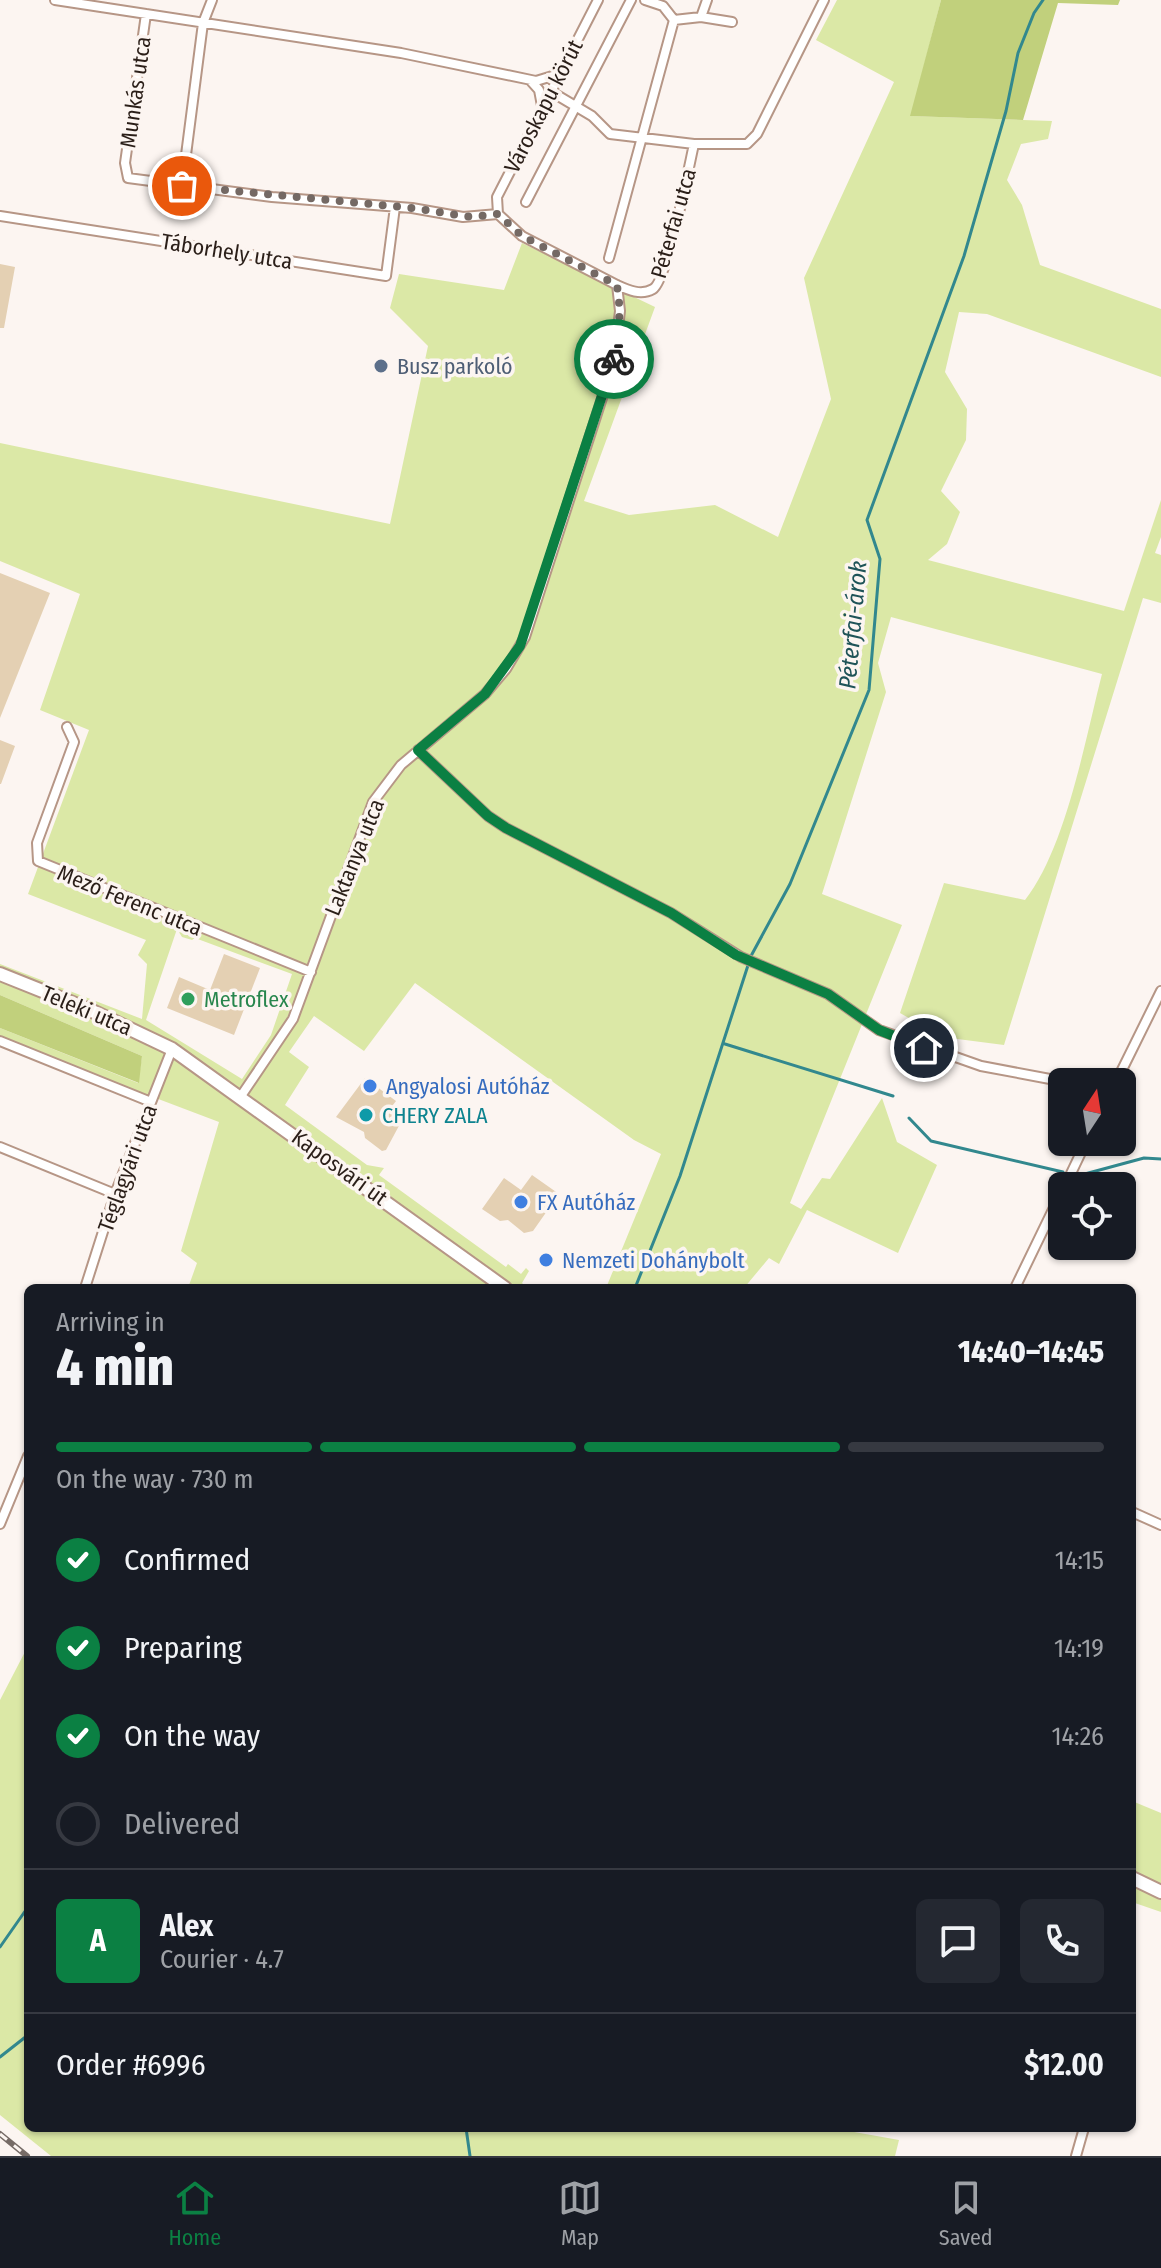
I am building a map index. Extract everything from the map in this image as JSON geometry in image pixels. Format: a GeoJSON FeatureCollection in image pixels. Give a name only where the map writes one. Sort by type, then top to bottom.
{"type":"FeatureCollection","features":[{"type":"Feature","properties":{"kind":"main road","name":"Teleki utca"},"geometry":{"type":"LineString","coordinates":[[0,974],[101,1015],[172,1049]]}},
{"type":"Feature","properties":{"kind":"main road","name":"Kaposvári út"},"geometry":{"type":"LineString","coordinates":[[172,1049],[500,1284]]}},
{"type":"Feature","properties":{"kind":"main road"},"geometry":{"type":"LineString","coordinates":[[1136,1880],[1161,1892]]}},
{"type":"Feature","properties":{"kind":"street","name":"Munkás utca"},"geometry":{"type":"LineString","coordinates":[[55,0],[401,53],[529,79]]}},
{"type":"Feature","properties":{"kind":"street"},"geometry":{"type":"LineString","coordinates":[[182,186],[203,23],[212,0]]}},
{"type":"Feature","properties":{"kind":"street","name":"Városkapu körút"},"geometry":{"type":"LineString","coordinates":[[498,214],[497,197],[598,0]]}},
{"type":"Feature","properties":{"kind":"street"},"geometry":{"type":"LineString","coordinates":[[526,202],[631,0]]}},
{"type":"Feature","properties":{"kind":"street"},"geometry":{"type":"LineString","coordinates":[[645,0],[663,6],[674,20]]}},
{"type":"Feature","properties":{"kind":"street"},"geometry":{"type":"LineString","coordinates":[[701,17],[707,0]]}},
{"type":"Feature","properties":{"kind":"street","name":"Péterfai utca"},"geometry":{"type":"LineString","coordinates":[[617,285],[637,292],[651,290],[658,284],[694,144],[741,146],[754,138],[824,0]]}},
{"type":"Feature","properties":{"kind":"street","name":"Munkás utca"},"geometry":{"type":"LineString","coordinates":[[146,14],[124,173],[132,181],[471,217],[498,214]]}},
{"type":"Feature","properties":{"kind":"street"},"geometry":{"type":"LineString","coordinates":[[674,20],[701,17],[732,22]]}},
{"type":"Feature","properties":{"kind":"street"},"geometry":{"type":"LineString","coordinates":[[609,258],[674,20]]}},
{"type":"Feature","properties":{"kind":"street"},"geometry":{"type":"LineString","coordinates":[[529,79],[544,81],[559,74]]}},
{"type":"Feature","properties":{"kind":"street"},"geometry":{"type":"LineString","coordinates":[[529,79],[539,90],[542,106]]}},
{"type":"Feature","properties":{"kind":"street"},"geometry":{"type":"LineString","coordinates":[[550,91],[592,116],[606,132],[694,144]]}},
{"type":"Feature","properties":{"kind":"street","name":"Táborhely utca"},"geometry":{"type":"LineString","coordinates":[[0,216],[386,276],[395,207]]}},
{"type":"Feature","properties":{"kind":"street"},"geometry":{"type":"LineString","coordinates":[[498,214],[522,236],[617,285]]}},
{"type":"Feature","properties":{"kind":"street","name":"Laktanya utca"},"geometry":{"type":"LineString","coordinates":[[241,1096],[287,1030],[373,802],[394,773],[485,694],[506,669],[525,637],[614,361],[620,311],[617,285]]}},
{"type":"Feature","properties":{"kind":"street","name":"Mező Ferenc utca"},"geometry":{"type":"LineString","coordinates":[[67,727],[74,742],[37,843],[38,861],[311,972]]}},
{"type":"Feature","properties":{"kind":"street"},"geometry":{"type":"LineString","coordinates":[[418,750],[499,823],[671,913],[756,965],[828,994],[866,1023],[901,1040],[981,1066],[1048,1079]]}},
{"type":"Feature","properties":{"kind":"street"},"geometry":{"type":"LineString","coordinates":[[1123,1068],[1161,991]]}},
{"type":"Feature","properties":{"kind":"street"},"geometry":{"type":"LineString","coordinates":[[0,1041],[151,1102]]}},
{"type":"Feature","properties":{"kind":"street","name":"Téglagyári utca"},"geometry":{"type":"LineString","coordinates":[[86,1284],[115,1194],[172,1049]]}},
{"type":"Feature","properties":{"kind":"street"},"geometry":{"type":"LineString","coordinates":[[0,1147],[115,1194]]}},
{"type":"Feature","properties":{"kind":"street"},"geometry":{"type":"LineString","coordinates":[[1017,1284],[1048,1220]]}},
{"type":"Feature","properties":{"kind":"street"},"geometry":{"type":"LineString","coordinates":[[0,1524],[24,1466]]}},
{"type":"Feature","properties":{"kind":"street"},"geometry":{"type":"LineString","coordinates":[[1136,1514],[1161,1525]]}},
{"type":"Feature","properties":{"kind":"street"},"geometry":{"type":"LineString","coordinates":[[1076,2156],[1083,2132]]}},
{"type":"Feature","properties":{"kind":"green space"},"geometry":{"type":"Polygon","coordinates":[[[837,0],[941,0],[911,116],[1052,121],[1048,139],[1021,144],[1007,180],[1022,205],[1040,265],[1161,309],[1161,377],[987,314],[959,312],[945,372],[967,409],[966,440],[941,491],[960,512],[947,544],[928,560],[1124,611],[1161,500],[1161,537],[1155,553],[1161,555],[1161,603],[1143,598],[1004,1045],[942,1037],[900,1013],[944,883],[1025,900],[1039,878],[1063,823],[1102,674],[891,617],[878,663],[886,692],[822,894],[902,925],[790,1203],[801,1209],[822,1178],[830,1179],[882,1098],[897,1142],[937,1165],[898,1253],[807,1210],[779,1264],[769,1258],[747,1284],[608,1284],[661,1154],[634,1140],[415,983],[364,1051],[314,1016],[289,1052],[309,1067],[285,1105],[367,1165],[384,1168],[379,1175],[506,1267],[508,1264],[521,1274],[526,1268],[529,1271],[523,1284],[189,1284],[197,1263],[181,1251],[219,1122],[0,1039],[0,1028],[138,1083],[142,1056],[0,995],[0,964],[142,1019],[147,964],[138,955],[146,940],[28,894],[89,730],[40,710],[80,594],[0,561],[0,443],[390,524],[428,346],[390,308],[399,274],[504,290],[522,243],[655,307],[584,501],[629,515],[715,505],[778,537],[831,399],[804,278],[894,82],[816,40],[837,0]],[[177,929],[146,1020],[242,1079],[271,1035],[292,974],[195,938],[182,937],[177,929]]]}},
{"type":"Feature","properties":{"kind":"green space"},"geometry":{"type":"Polygon","coordinates":[[[941,0],[1120,0],[1118,5],[1058,3],[1023,120],[910,116],[941,0]]]}},
{"type":"Feature","properties":{"kind":"green space"},"geometry":{"type":"Polygon","coordinates":[[[0,995],[142,1056],[139,1083],[0,1028],[0,995]]]}},
{"type":"Feature","properties":{"kind":"green space"},"geometry":{"type":"Polygon","coordinates":[[[24,1654],[24,2132],[854,2132],[899,2140],[895,2156],[51,2156],[0,2115],[0,1700],[24,1654]]]}},
{"type":"Feature","properties":{"kind":"green space"},"geometry":{"type":"Polygon","coordinates":[[[1136,1803],[1161,1813],[1161,1912],[1136,1903],[1136,1803]]]}},
{"type":"Feature","properties":{"kind":"building"},"geometry":{"type":"Polygon","coordinates":[[[0,264],[15,267],[4,328],[0,328],[0,264]]]}},
{"type":"Feature","properties":{"kind":"building"},"geometry":{"type":"Polygon","coordinates":[[[0,573],[50,593],[0,718],[0,573]]]}},
{"type":"Feature","properties":{"kind":"building"},"geometry":{"type":"Polygon","coordinates":[[[0,740],[15,746],[1,784],[0,784],[0,740]]]}},
{"type":"Feature","properties":{"kind":"building"},"geometry":{"type":"Polygon","coordinates":[[[224,954],[260,968],[234,1035],[167,1008],[179,977],[210,990],[224,954]]]}},
{"type":"Feature","properties":{"kind":"building","name":"CHERY ZALA"},"geometry":{"type":"Polygon","coordinates":[[[365,1078],[396,1101],[390,1109],[401,1122],[386,1150],[382,1151],[365,1138],[364,1132],[336,1117],[365,1078]]]}},
{"type":"Feature","properties":{"kind":"building","name":"FX Autóház"},"geometry":{"type":"Polygon","coordinates":[[[532,1175],[559,1194],[533,1231],[524,1233],[508,1220],[500,1221],[482,1209],[504,1178],[521,1190],[532,1175]]]}},
{"type":"Feature","properties":{"kind":"waterway","name":"Péterfai-árok"},"geometry":{"type":"LineString","coordinates":[[637,1284],[680,1176],[751,956],[790,884],[869,690],[880,559],[867,520],[964,256],[1006,111],[1018,53],[1034,13],[1043,0]]}},
{"type":"Feature","properties":{"kind":"waterway"},"geometry":{"type":"LineString","coordinates":[[725,1044],[893,1096]]}},
{"type":"Feature","properties":{"kind":"waterway"},"geometry":{"type":"LineString","coordinates":[[909,1118],[931,1141],[1063,1172]]}},
{"type":"Feature","properties":{"kind":"waterway"},"geometry":{"type":"LineString","coordinates":[[1092,1172],[1144,1158],[1161,1159]]}},
{"type":"Feature","properties":{"kind":"waterway"},"geometry":{"type":"LineString","coordinates":[[0,1947],[24,1913]]}},
{"type":"Feature","properties":{"kind":"waterway"},"geometry":{"type":"LineString","coordinates":[[0,2057],[24,2038]]}},
{"type":"Feature","properties":{"kind":"waterway"},"geometry":{"type":"LineString","coordinates":[[467,2132],[470,2156]]}},
{"type":"Feature","properties":{"kind":"railway"},"geometry":{"type":"LineString","coordinates":[[0,2134],[27,2156]]}},
{"type":"Feature","properties":{"kind":"way so far"},"geometry":{"type":"LineString","coordinates":[[182,186],[412,208],[471,217],[498,214],[537,245],[617,285],[619,341],[614,359]]}},
{"type":"Feature","properties":{"kind":"place","name":"Busz parkoló"},"geometry":{"type":"Point","coordinates":[381,366]}},
{"type":"Feature","properties":{"kind":"place","name":"Metroflex"},"geometry":{"type":"Point","coordinates":[188,999]}},
{"type":"Feature","properties":{"kind":"place","name":"Angyalosi Autóház"},"geometry":{"type":"Point","coordinates":[370,1086]}},
{"type":"Feature","properties":{"kind":"place","name":"CHERY ZALA"},"geometry":{"type":"Point","coordinates":[366,1115]}},
{"type":"Feature","properties":{"kind":"place","name":"FX Autóház"},"geometry":{"type":"Point","coordinates":[521,1202]}},
{"type":"Feature","properties":{"kind":"place","name":"Nemzeti Dohánybolt"},"geometry":{"type":"Point","coordinates":[546,1260]}},
{"type":"Feature","properties":{"kind":"route"},"geometry":{"type":"LineString","coordinates":[[614,359],[551,560],[520,646],[485,694],[418,750],[488,816],[506,828],[671,913],[736,955],[806,983],[828,994],[866,1023],[924,1048]]}}]}
